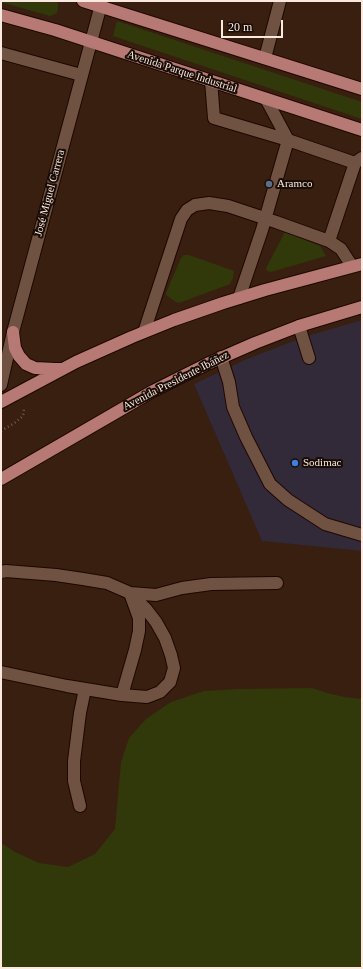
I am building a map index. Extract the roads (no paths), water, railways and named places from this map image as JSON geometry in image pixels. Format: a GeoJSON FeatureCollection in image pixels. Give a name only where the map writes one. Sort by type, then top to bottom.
{"type":"FeatureCollection","features":[{"type":"Feature","properties":{"kind":"main road"},"geometry":{"type":"LineString","coordinates":[[83,1],[101,4],[362,89]]}},
{"type":"Feature","properties":{"kind":"main road","name":"Avenida Parque Industrial"},"geometry":{"type":"LineString","coordinates":[[1,15],[55,30],[362,130]]}},
{"type":"Feature","properties":{"kind":"main road"},"geometry":{"type":"LineString","coordinates":[[1,402],[64,368],[174,320],[294,281],[357,265]]}},
{"type":"Feature","properties":{"kind":"main road","name":"Avenida Presidente Ibáñez"},"geometry":{"type":"LineString","coordinates":[[1,479],[153,392],[221,357],[299,326],[362,307]]}},
{"type":"Feature","properties":{"kind":"main road"},"geometry":{"type":"LineString","coordinates":[[12,332],[15,348],[19,356],[26,364],[35,368],[64,368]]}},
{"type":"Feature","properties":{"kind":"street"},"geometry":{"type":"LineString","coordinates":[[265,58],[280,1]]}},
{"type":"Feature","properties":{"kind":"street","name":"José Miguel Carrera"},"geometry":{"type":"LineString","coordinates":[[1,385],[12,332],[101,4]]}},
{"type":"Feature","properties":{"kind":"street"},"geometry":{"type":"LineString","coordinates":[[1,53],[82,75]]}},
{"type":"Feature","properties":{"kind":"street"},"geometry":{"type":"LineString","coordinates":[[211,81],[214,118],[358,160],[329,241]]}},
{"type":"Feature","properties":{"kind":"street"},"geometry":{"type":"LineString","coordinates":[[239,298],[288,140],[266,99]]}},
{"type":"Feature","properties":{"kind":"street"},"geometry":{"type":"LineString","coordinates":[[144,332],[181,219],[187,210],[195,205],[209,203],[228,206],[329,241],[341,249],[357,265]]}},
{"type":"Feature","properties":{"kind":"street"},"geometry":{"type":"LineString","coordinates":[[299,326],[309,358]]}},
{"type":"Feature","properties":{"kind":"street"},"geometry":{"type":"LineString","coordinates":[[221,357],[233,407],[246,437],[270,484],[288,500],[326,524],[362,535]]}},
{"type":"Feature","properties":{"kind":"street"},"geometry":{"type":"LineString","coordinates":[[1,572],[6,571],[56,575],[83,579],[106,583],[130,592],[156,595],[182,588],[211,584],[277,583]]}},
{"type":"Feature","properties":{"kind":"street"},"geometry":{"type":"LineString","coordinates":[[2,675],[122,695],[147,697],[160,692],[170,682],[174,668],[171,655],[165,638],[156,622],[130,592]]}},
{"type":"Feature","properties":{"kind":"street"},"geometry":{"type":"LineString","coordinates":[[122,695],[139,631],[139,618],[130,592]]}},
{"type":"Feature","properties":{"kind":"street"},"geometry":{"type":"LineString","coordinates":[[80,806],[74,781],[74,761],[80,713],[85,689]]}},
{"type":"Feature","properties":{"kind":"place","name":"Aramco"},"geometry":{"type":"Point","coordinates":[269,184]}},
{"type":"Feature","properties":{"kind":"place","name":"Sodimac"},"geometry":{"type":"Point","coordinates":[295,463]}}]}
